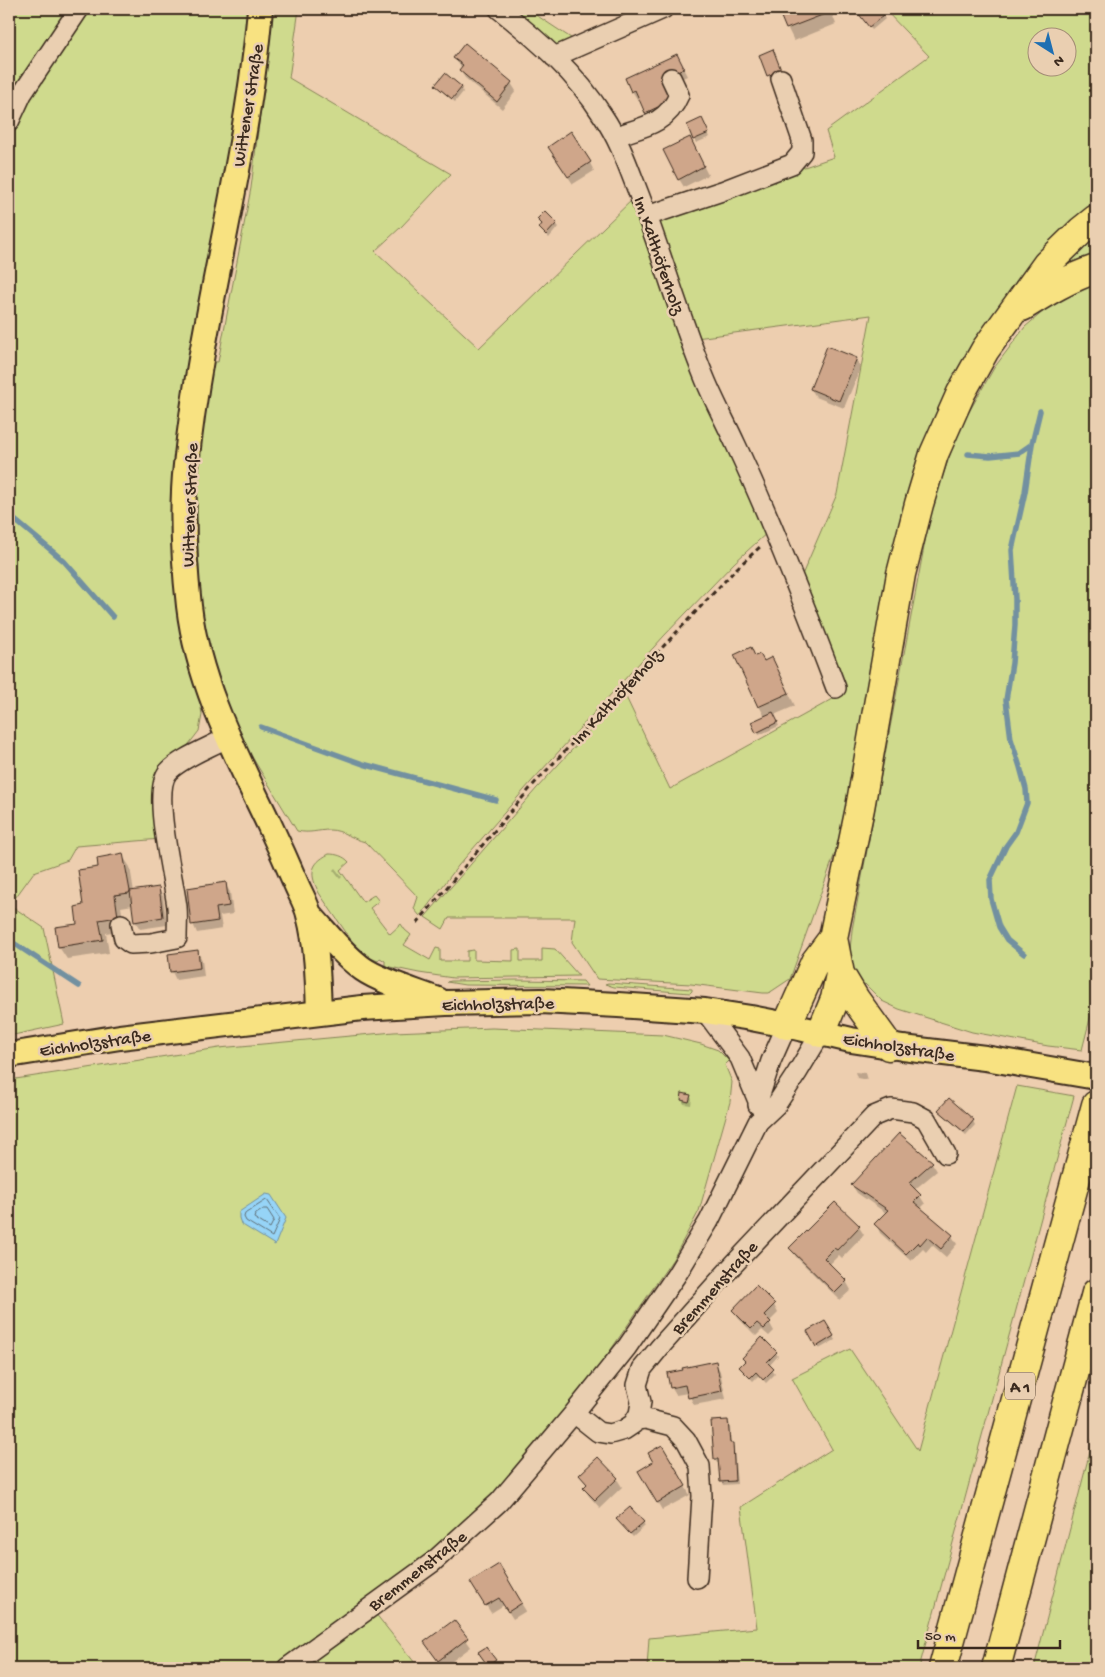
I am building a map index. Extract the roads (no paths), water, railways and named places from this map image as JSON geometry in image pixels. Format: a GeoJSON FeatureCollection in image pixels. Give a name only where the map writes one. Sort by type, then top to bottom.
{"type":"FeatureCollection","features":[{"type":"Feature","properties":{"kind":"highway"},"geometry":{"type":"LineString","coordinates":[[889,1046],[855,999],[840,974],[833,938],[860,808],[900,574],[934,454],[961,392],[985,350],[1047,264],[1096,219]]}},
{"type":"Feature","properties":{"kind":"highway"},"geometry":{"type":"LineString","coordinates":[[1011,315],[1046,291],[1096,269]]}},
{"type":"Feature","properties":{"kind":"highway"},"geometry":{"type":"LineString","coordinates":[[787,1025],[815,962],[833,938]]}},
{"type":"Feature","properties":{"kind":"highway"},"geometry":{"type":"LineString","coordinates":[[821,1033],[835,999],[840,974]]}},
{"type":"Feature","properties":{"kind":"highway","name":"A 1"},"geometry":{"type":"LineString","coordinates":[[943,1668],[1096,1105]]}},
{"type":"Feature","properties":{"kind":"highway"},"geometry":{"type":"LineString","coordinates":[[996,1668],[1096,1293]]}},
{"type":"Feature","properties":{"kind":"highway"},"geometry":{"type":"LineString","coordinates":[[1012,1668],[1014,1603]]}},
{"type":"Feature","properties":{"kind":"main road","name":"Wittener Straße"},"geometry":{"type":"LineString","coordinates":[[260,9],[247,116],[206,325],[186,467],[184,542],[190,608],[202,664],[213,701],[228,738],[284,855],[309,914],[317,970],[319,1013]]}},
{"type":"Feature","properties":{"kind":"main road"},"geometry":{"type":"LineString","coordinates":[[309,914],[342,950],[364,969],[388,981],[446,1003]]}},
{"type":"Feature","properties":{"kind":"main road","name":"Eichholzstraße"},"geometry":{"type":"LineString","coordinates":[[9,1055],[120,1037],[362,1008],[446,1003],[541,1001],[618,1004],[706,1011],[787,1025],[851,1040],[985,1058],[1096,1077]]}},
{"type":"Feature","properties":{"kind":"street"},"geometry":{"type":"LineString","coordinates":[[9,122],[22,94],[79,9]]}},
{"type":"Feature","properties":{"kind":"street","name":"Im Kalthöferholz"},"geometry":{"type":"LineString","coordinates":[[499,9],[530,34],[571,72],[616,136],[647,216],[688,339],[775,534],[836,688]]}},
{"type":"Feature","properties":{"kind":"street"},"geometry":{"type":"LineString","coordinates":[[554,57],[663,9]]}},
{"type":"Feature","properties":{"kind":"street"},"geometry":{"type":"LineString","coordinates":[[616,136],[658,122],[674,108],[679,96],[671,78]]}},
{"type":"Feature","properties":{"kind":"street"},"geometry":{"type":"LineString","coordinates":[[647,216],[792,164],[802,152],[802,140],[780,79]]}},
{"type":"Feature","properties":{"kind":"street"},"geometry":{"type":"LineString","coordinates":[[121,924],[124,939],[131,944],[177,938],[177,907],[164,823],[163,781],[167,773],[175,765],[228,738]]}},
{"type":"Feature","properties":{"kind":"street","name":"Bremmenstraße"},"geometry":{"type":"LineString","coordinates":[[706,1011],[740,1058],[758,1101]]}},
{"type":"Feature","properties":{"kind":"street","name":"Bremmenstraße"},"geometry":{"type":"LineString","coordinates":[[758,1122],[758,1101],[787,1025]]}},
{"type":"Feature","properties":{"kind":"street","name":"Bremmenstraße"},"geometry":{"type":"LineString","coordinates":[[287,1668],[433,1562],[499,1502],[574,1413],[627,1347],[677,1274],[709,1221],[758,1122],[776,1105],[798,1073],[821,1033]]}},
{"type":"Feature","properties":{"kind":"street","name":"Bremmenstraße"},"geometry":{"type":"LineString","coordinates":[[636,1420],[641,1402],[637,1385],[642,1369],[734,1264],[874,1116],[891,1109],[913,1112],[926,1119],[946,1154]]}},
{"type":"Feature","properties":{"kind":"street"},"geometry":{"type":"LineString","coordinates":[[574,1413],[598,1432],[610,1434],[624,1430],[636,1420],[646,1420],[673,1426],[686,1440],[700,1466],[702,1496],[697,1578]]}},
{"type":"Feature","properties":{"kind":"water"},"geometry":{"type":"Polygon","coordinates":[[[266,1194],[271,1195],[286,1218],[275,1245],[241,1224],[239,1218],[239,1212],[266,1194]]]}},
{"type":"Feature","properties":{"kind":"waterway"},"geometry":{"type":"LineString","coordinates":[[1024,954],[1007,940],[999,927],[991,899],[990,880],[1006,846],[1016,832],[1027,803],[1026,789],[1011,739],[1006,700],[1012,663],[1015,625],[1012,550],[1040,411]]}},
{"type":"Feature","properties":{"kind":"waterway"},"geometry":{"type":"LineString","coordinates":[[968,454],[990,456],[1019,453],[1032,444]]}},
{"type":"Feature","properties":{"kind":"waterway"},"geometry":{"type":"LineString","coordinates":[[9,515],[64,561],[113,617]]}},
{"type":"Feature","properties":{"kind":"waterway"},"geometry":{"type":"LineString","coordinates":[[261,727],[363,764],[496,800]]}},
{"type":"Feature","properties":{"kind":"waterway"},"geometry":{"type":"LineString","coordinates":[[9,940],[79,986]]}}]}
